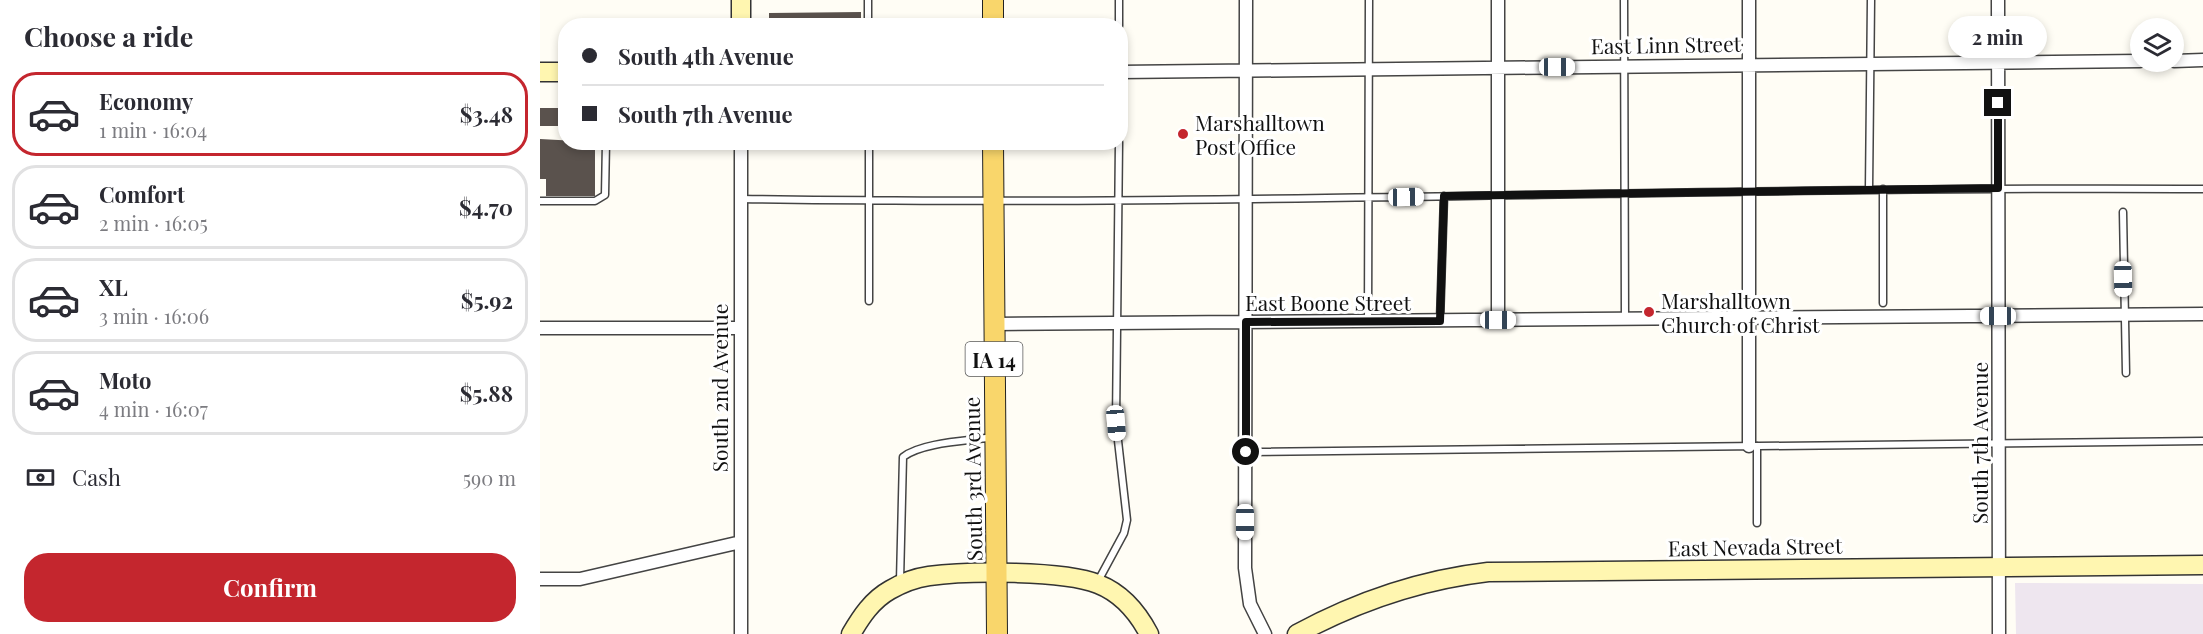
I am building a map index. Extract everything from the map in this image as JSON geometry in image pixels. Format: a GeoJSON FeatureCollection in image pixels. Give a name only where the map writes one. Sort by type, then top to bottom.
{"type":"FeatureCollection","features":[{"type":"Feature","properties":{"kind":"main road"},"geometry":{"type":"LineString","coordinates":[[741,0],[741,18]]}},
{"type":"Feature","properties":{"kind":"main road"},"geometry":{"type":"LineString","coordinates":[[993,0],[993,18]]}},
{"type":"Feature","properties":{"kind":"main road"},"geometry":{"type":"LineString","coordinates":[[540,72],[558,72]]}},
{"type":"Feature","properties":{"kind":"main road","name":"South 3rd Avenue"},"geometry":{"type":"LineString","coordinates":[[993,150],[997,627]]}},
{"type":"Feature","properties":{"kind":"main road","name":"East Nevada Street"},"geometry":{"type":"LineString","coordinates":[[1298,634],[1361,603],[1403,588],[1445,577],[1488,572],[2203,565]]}},
{"type":"Feature","properties":{"kind":"main road"},"geometry":{"type":"LineString","coordinates":[[851,634],[869,607],[900,585],[929,576],[1054,575],[1096,583],[1118,596],[1134,610],[1149,634]]}},
{"type":"Feature","properties":{"kind":"street"},"geometry":{"type":"LineString","coordinates":[[1246,0],[1245,568],[1250,604],[1265,634]]}},
{"type":"Feature","properties":{"kind":"street"},"geometry":{"type":"LineString","coordinates":[[1498,0],[1498,320]]}},
{"type":"Feature","properties":{"kind":"street"},"geometry":{"type":"LineString","coordinates":[[1749,0],[1748,318],[1753,446]]}},
{"type":"Feature","properties":{"kind":"street","name":"South 7th Avenue"},"geometry":{"type":"LineString","coordinates":[[1998,0],[1999,634]]}},
{"type":"Feature","properties":{"kind":"street"},"geometry":{"type":"LineString","coordinates":[[2184,61],[2203,60]]}},
{"type":"Feature","properties":{"kind":"street","name":"East Linn Street"},"geometry":{"type":"LineString","coordinates":[[1128,72],[2130,61]]}},
{"type":"Feature","properties":{"kind":"street","name":"South 2nd Avenue"},"geometry":{"type":"LineString","coordinates":[[741,150],[741,634]]}},
{"type":"Feature","properties":{"kind":"street","name":"East Boone Street"},"geometry":{"type":"LineString","coordinates":[[994,324],[2203,314]]}},
{"type":"Feature","properties":{"kind":"street"},"geometry":{"type":"LineString","coordinates":[[540,328],[741,328]]}},
{"type":"Feature","properties":{"kind":"street"},"geometry":{"type":"LineString","coordinates":[[540,579],[580,579],[741,542]]}},
{"type":"Feature","properties":{"kind":"lane"},"geometry":{"type":"LineString","coordinates":[[868,0],[868,18]]}},
{"type":"Feature","properties":{"kind":"lane"},"geometry":{"type":"LineString","coordinates":[[1119,0],[1119,18]]}},
{"type":"Feature","properties":{"kind":"lane"},"geometry":{"type":"LineString","coordinates":[[1368,321],[1370,0]]}},
{"type":"Feature","properties":{"kind":"lane"},"geometry":{"type":"LineString","coordinates":[[1624,0],[1625,319]]}},
{"type":"Feature","properties":{"kind":"lane"},"geometry":{"type":"LineString","coordinates":[[1869,189],[1871,0]]}},
{"type":"Feature","properties":{"kind":"lane"},"geometry":{"type":"LineString","coordinates":[[540,201],[595,201],[605,195],[606,150]]}},
{"type":"Feature","properties":{"kind":"lane"},"geometry":{"type":"LineString","coordinates":[[869,150],[869,301]]}},
{"type":"Feature","properties":{"kind":"lane"},"geometry":{"type":"LineString","coordinates":[[1096,583],[1124,533],[1127,520],[1116,423],[1119,150]]}},
{"type":"Feature","properties":{"kind":"lane"},"geometry":{"type":"LineString","coordinates":[[741,199],[1246,199],[1869,189],[2203,189]]}},
{"type":"Feature","properties":{"kind":"lane"},"geometry":{"type":"LineString","coordinates":[[1883,189],[1883,303]]}},
{"type":"Feature","properties":{"kind":"lane"},"geometry":{"type":"LineString","coordinates":[[1440,321],[1444,196]]}},
{"type":"Feature","properties":{"kind":"lane"},"geometry":{"type":"LineString","coordinates":[[2123,212],[2127,373]]}},
{"type":"Feature","properties":{"kind":"lane"},"geometry":{"type":"LineString","coordinates":[[900,585],[903,457],[910,452],[929,447],[995,437]]}},
{"type":"Feature","properties":{"kind":"lane"},"geometry":{"type":"LineString","coordinates":[[1246,452],[2203,441]]}},
{"type":"Feature","properties":{"kind":"lane"},"geometry":{"type":"LineString","coordinates":[[1753,446],[1757,523]]}},
{"type":"Feature","properties":{"kind":"shaded area"},"geometry":{"type":"Polygon","coordinates":[[[2015,583],[2203,584],[2203,634],[2016,634],[2015,583]]]}},
{"type":"Feature","properties":{"kind":"building"},"geometry":{"type":"Polygon","coordinates":[[[861,12],[861,18],[769,18],[769,13],[861,12]]]}},
{"type":"Feature","properties":{"kind":"building"},"geometry":{"type":"Polygon","coordinates":[[[540,108],[558,108],[558,126],[540,126],[540,108]]]}},
{"type":"Feature","properties":{"kind":"building"},"geometry":{"type":"Polygon","coordinates":[[[540,139],[558,140],[558,150],[595,150],[595,196],[546,196],[546,179],[540,179],[540,139]]]}},
{"type":"Feature","properties":{"kind":"place","name":"Marshalltown Post Office"},"geometry":{"type":"Point","coordinates":[1183,134]}},
{"type":"Feature","properties":{"kind":"place","name":"Marshalltown Church of Christ"},"geometry":{"type":"Point","coordinates":[1649,312]}},
{"type":"Feature","properties":{"kind":"route"},"geometry":{"type":"LineString","coordinates":[[1246,452],[1246,322],[1440,321],[1444,196],[1998,188],[1998,103]]}}]}
